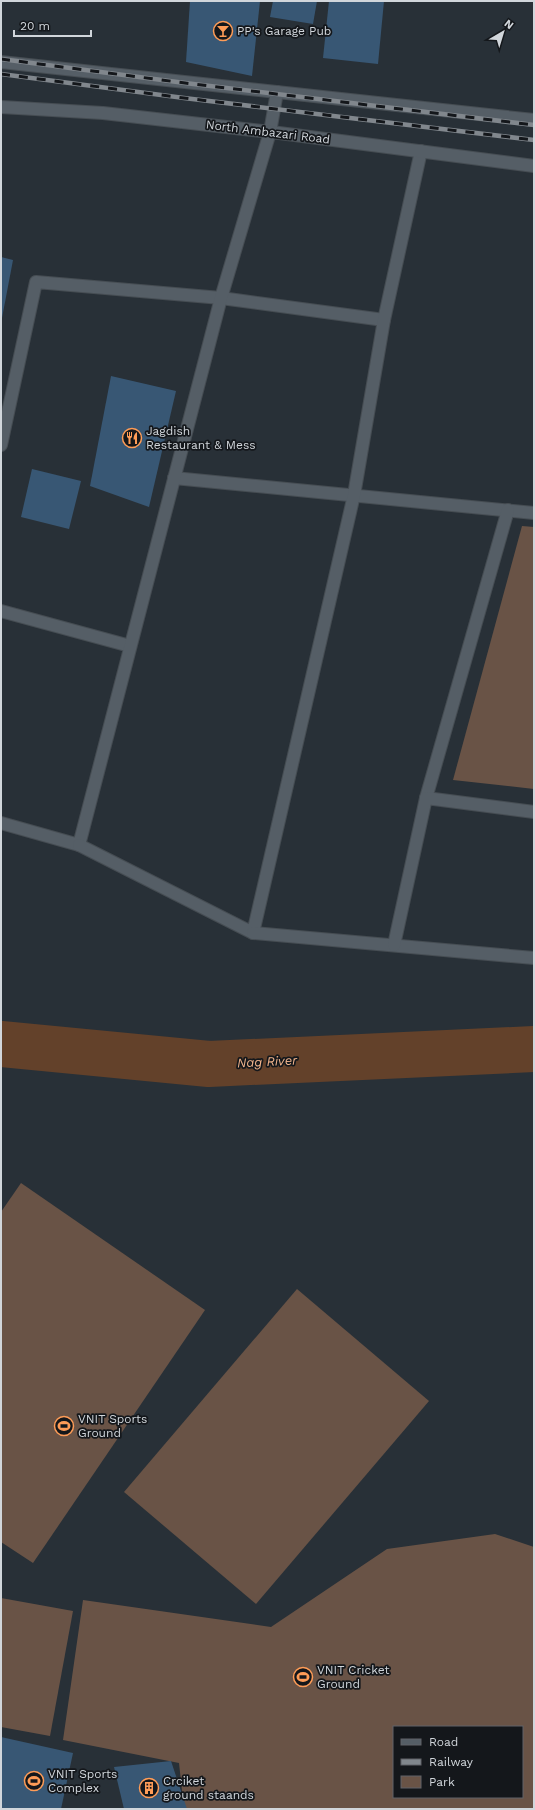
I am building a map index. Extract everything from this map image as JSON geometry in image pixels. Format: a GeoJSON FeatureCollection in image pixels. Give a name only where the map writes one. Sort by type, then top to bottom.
{"type":"FeatureCollection","features":[{"type":"Feature","properties":{"kind":"street"},"geometry":{"type":"LineString","coordinates":[[1,62],[534,120]]}},
{"type":"Feature","properties":{"kind":"street"},"geometry":{"type":"LineString","coordinates":[[78,845],[221,298],[270,132],[277,92]]}},
{"type":"Feature","properties":{"kind":"street","name":"North Ambazari Road"},"geometry":{"type":"LineString","coordinates":[[1,108],[103,113],[270,132],[534,166]]}},
{"type":"Feature","properties":{"kind":"street"},"geometry":{"type":"LineString","coordinates":[[253,933],[354,495],[384,320],[421,151]]}},
{"type":"Feature","properties":{"kind":"street"},"geometry":{"type":"LineString","coordinates":[[1,445],[36,282],[221,298],[384,320]]}},
{"type":"Feature","properties":{"kind":"street"},"geometry":{"type":"LineString","coordinates":[[174,478],[534,513]]}},
{"type":"Feature","properties":{"kind":"street"},"geometry":{"type":"LineString","coordinates":[[394,945],[426,798],[508,510]]}},
{"type":"Feature","properties":{"kind":"street"},"geometry":{"type":"LineString","coordinates":[[1,611],[130,646]]}},
{"type":"Feature","properties":{"kind":"street"},"geometry":{"type":"LineString","coordinates":[[426,798],[534,812]]}},
{"type":"Feature","properties":{"kind":"street"},"geometry":{"type":"LineString","coordinates":[[1,823],[78,845],[253,933],[534,958]]}},
{"type":"Feature","properties":{"kind":"green space"},"geometry":{"type":"Polygon","coordinates":[[[522,526],[534,527],[534,789],[453,780],[522,526]]]}},
{"type":"Feature","properties":{"kind":"green space","name":"VNIT Sports Ground"},"geometry":{"type":"Polygon","coordinates":[[[21,1183],[205,1310],[33,1563],[1,1542],[1,1212],[21,1183]]]}},
{"type":"Feature","properties":{"kind":"green space"},"geometry":{"type":"Polygon","coordinates":[[[297,1289],[429,1401],[256,1604],[124,1492],[297,1289]]]}},
{"type":"Feature","properties":{"kind":"green space","name":"VNIT Cricket Ground"},"geometry":{"type":"Polygon","coordinates":[[[495,1534],[534,1547],[534,1809],[184,1809],[179,1763],[63,1740],[83,1600],[271,1627],[387,1549],[495,1534]]]}},
{"type":"Feature","properties":{"kind":"green space"},"geometry":{"type":"Polygon","coordinates":[[[1,1598],[73,1611],[50,1736],[1,1727],[1,1598]]]}},
{"type":"Feature","properties":{"kind":"building","name":"PP's Garage Pub"},"geometry":{"type":"Polygon","coordinates":[[[190,1],[260,1],[252,76],[186,62],[190,1]]]}},
{"type":"Feature","properties":{"kind":"building"},"geometry":{"type":"Polygon","coordinates":[[[273,1],[317,1],[313,24],[270,17],[273,1]]]}},
{"type":"Feature","properties":{"kind":"building"},"geometry":{"type":"Polygon","coordinates":[[[329,1],[384,1],[378,64],[323,58],[329,1]]]}},
{"type":"Feature","properties":{"kind":"building"},"geometry":{"type":"Polygon","coordinates":[[[1,257],[13,260],[2,318],[1,318],[1,257]]]}},
{"type":"Feature","properties":{"kind":"building","name":"Jagdish Restaurant & Mess"},"geometry":{"type":"Polygon","coordinates":[[[111,376],[176,391],[149,507],[90,486],[111,376]]]}},
{"type":"Feature","properties":{"kind":"building"},"geometry":{"type":"Polygon","coordinates":[[[32,469],[81,481],[69,529],[21,517],[32,469]]]}},
{"type":"Feature","properties":{"kind":"building","name":"VNIT Sports Complex"},"geometry":{"type":"Polygon","coordinates":[[[1,1737],[73,1753],[61,1809],[1,1809],[1,1737]]]}},
{"type":"Feature","properties":{"kind":"building","name":"Crciket ground staands"},"geometry":{"type":"Polygon","coordinates":[[[171,1761],[187,1809],[124,1809],[114,1767],[171,1761]]]}},
{"type":"Feature","properties":{"kind":"waterway","name":"Nag River"},"geometry":{"type":"LineString","coordinates":[[1,1044],[209,1064],[534,1049]]}},
{"type":"Feature","properties":{"kind":"railway"},"geometry":{"type":"LineString","coordinates":[[1,59],[185,83],[534,125]]}},
{"type":"Feature","properties":{"kind":"railway"},"geometry":{"type":"LineString","coordinates":[[1,74],[184,98],[534,140]]}},
{"type":"Feature","properties":{"kind":"place","name":"PP's Garage Pub"},"geometry":{"type":"Point","coordinates":[223,31]}},
{"type":"Feature","properties":{"kind":"place","name":"Jagdish Restaurant & Mess"},"geometry":{"type":"Point","coordinates":[132,438]}},
{"type":"Feature","properties":{"kind":"place","name":"VNIT Sports Ground"},"geometry":{"type":"Point","coordinates":[64,1426]}},
{"type":"Feature","properties":{"kind":"place","name":"VNIT Cricket Ground"},"geometry":{"type":"Point","coordinates":[303,1677]}},
{"type":"Feature","properties":{"kind":"place","name":"VNIT Sports Complex"},"geometry":{"type":"Point","coordinates":[34,1781]}},
{"type":"Feature","properties":{"kind":"place","name":"Crciket ground staands"},"geometry":{"type":"Point","coordinates":[149,1788]}}]}
